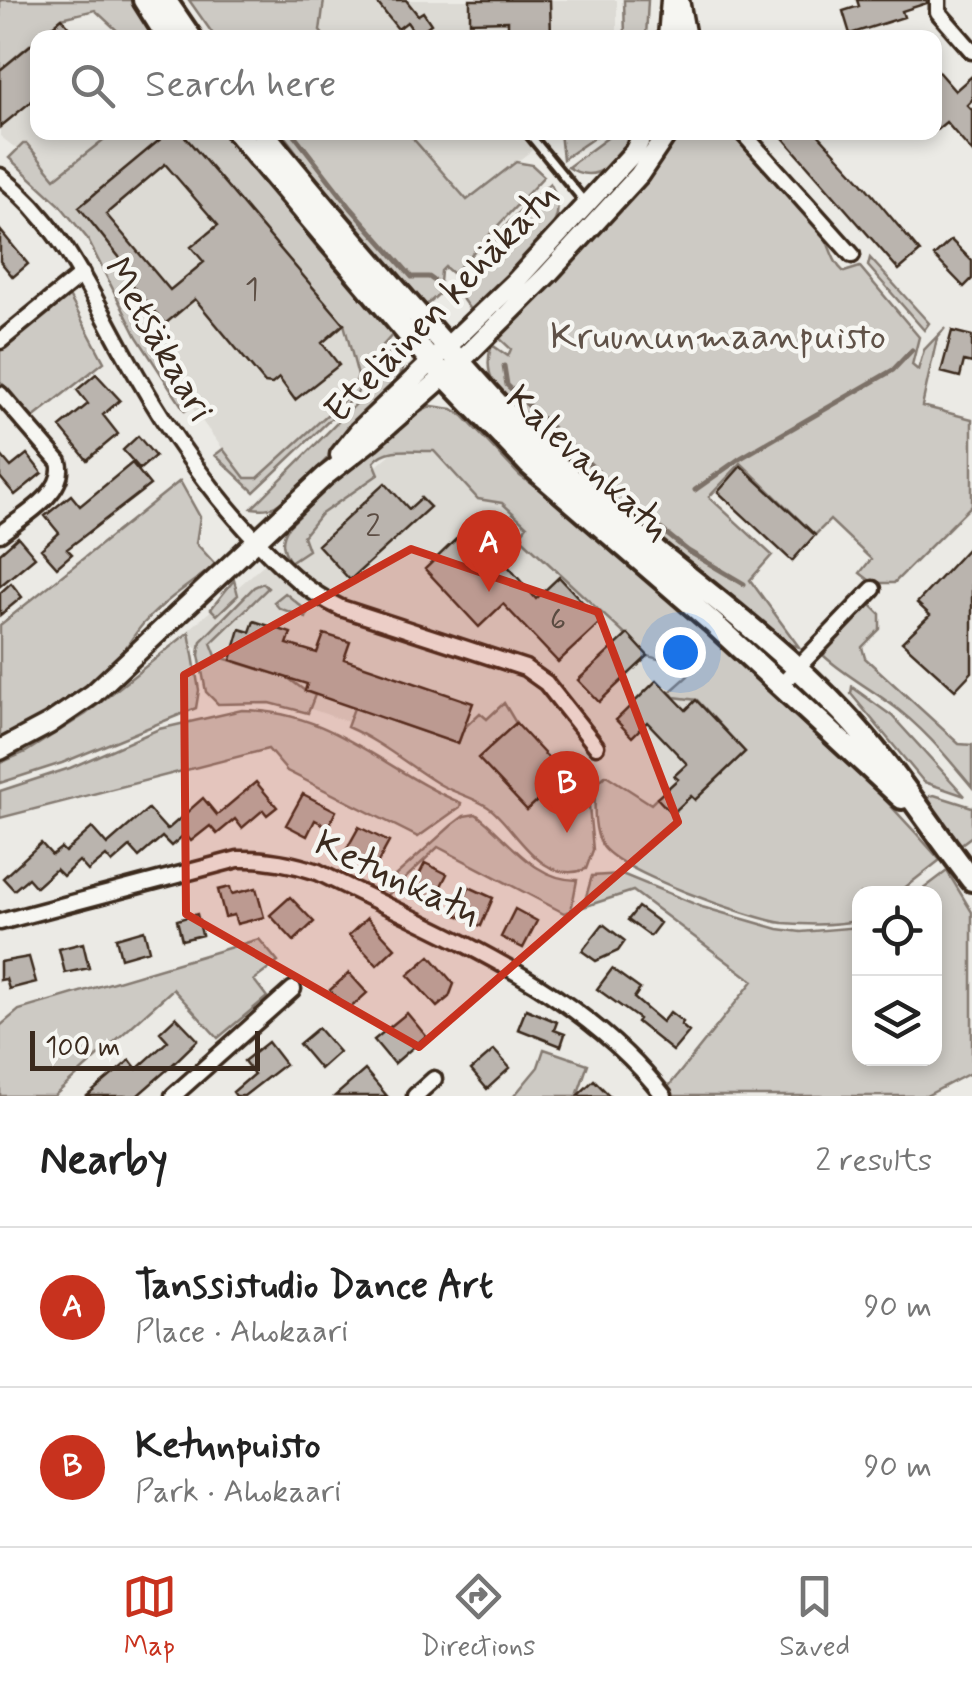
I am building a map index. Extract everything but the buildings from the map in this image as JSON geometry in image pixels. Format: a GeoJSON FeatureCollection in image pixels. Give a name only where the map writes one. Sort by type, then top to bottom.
{"type":"FeatureCollection","features":[{"type":"Feature","properties":{"kind":"main road"},"geometry":{"type":"LineString","coordinates":[[144,0],[163,30]]}},
{"type":"Feature","properties":{"kind":"main road"},"geometry":{"type":"LineString","coordinates":[[165,0],[186,30]]}},
{"type":"Feature","properties":{"kind":"main road","name":"Kalevankatu"},"geometry":{"type":"LineString","coordinates":[[245,140],[570,502],[781,684],[922,817]]}},
{"type":"Feature","properties":{"kind":"main road","name":"Kalevankatu"},"geometry":{"type":"LineString","coordinates":[[271,140],[445,362],[581,487],[796,668],[878,752],[922,817],[972,880]]}},
{"type":"Feature","properties":{"kind":"street"},"geometry":{"type":"LineString","coordinates":[[669,30],[671,0]]}},
{"type":"Feature","properties":{"kind":"street"},"geometry":{"type":"LineString","coordinates":[[679,0],[685,30]]}},
{"type":"Feature","properties":{"kind":"street"},"geometry":{"type":"LineString","coordinates":[[938,0],[938,12],[972,52]]}},
{"type":"Feature","properties":{"kind":"street","name":"Eteläinen kehäkatu"},"geometry":{"type":"LineString","coordinates":[[0,750],[49,724],[93,694],[256,539],[370,441],[445,362],[547,275],[640,140]]}},
{"type":"Feature","properties":{"kind":"street","name":"Eteläinen kehäkatu"},"geometry":{"type":"LineString","coordinates":[[593,210],[639,174],[662,140]]}},
{"type":"Feature","properties":{"kind":"street"},"geometry":{"type":"LineString","coordinates":[[749,140],[852,254]]}},
{"type":"Feature","properties":{"kind":"street","name":"Metsäkaari"},"geometry":{"type":"LineString","coordinates":[[0,176],[57,232],[178,444],[294,579],[341,608],[525,668],[546,682],[596,746]]}},
{"type":"Feature","properties":{"kind":"street"},"geometry":{"type":"LineString","coordinates":[[0,341],[82,274]]}},
{"type":"Feature","properties":{"kind":"street"},"geometry":{"type":"LineString","coordinates":[[0,394],[59,462],[62,472],[48,495],[0,534]]}},
{"type":"Feature","properties":{"kind":"street"},"geometry":{"type":"LineString","coordinates":[[781,684],[874,589]]}},
{"type":"Feature","properties":{"kind":"street","name":"Ketunkatu"},"geometry":{"type":"LineString","coordinates":[[0,922],[238,859],[258,858],[297,865],[318,872],[573,1006],[621,1047],[664,1096]]}},
{"type":"Feature","properties":{"kind":"street"},"geometry":{"type":"LineString","coordinates":[[173,1096],[294,989]]}},
{"type":"Feature","properties":{"kind":"street"},"geometry":{"type":"LineString","coordinates":[[415,1096],[434,1079]]}},
{"type":"Feature","properties":{"kind":"lane"},"geometry":{"type":"LineString","coordinates":[[534,140],[593,210]]}},
{"type":"Feature","properties":{"kind":"highlighted area"},"geometry":{"type":"Polygon","coordinates":[[[411,549],[598,612],[678,822],[419,1047],[186,914],[184,675],[411,549]]]}},
{"type":"Feature","properties":{"kind":"shaded area"},"geometry":{"type":"Polygon","coordinates":[[[324,0],[617,0],[617,30],[320,30],[324,0]]]}},
{"type":"Feature","properties":{"kind":"shaded area"},"geometry":{"type":"Polygon","coordinates":[[[30,45],[30,140],[187,140],[371,340],[351,393],[258,478],[245,479],[182,394],[55,179],[0,136],[0,70],[30,45]]]}},
{"type":"Feature","properties":{"kind":"shaded area"},"geometry":{"type":"Polygon","coordinates":[[[414,140],[545,140],[467,201],[414,140]]]}},
{"type":"Feature","properties":{"kind":"shaded area"},"geometry":{"type":"Polygon","coordinates":[[[417,431],[459,433],[772,750],[676,833],[606,775],[592,787],[581,776],[529,825],[459,761],[223,678],[184,634],[417,431]]]}},
{"type":"Feature","properties":{"kind":"green space"},"geometry":{"type":"Polygon","coordinates":[[[0,0],[131,0],[151,30],[116,30],[95,10],[62,18],[48,30],[30,30],[30,45],[0,70],[0,0]]]}},
{"type":"Feature","properties":{"kind":"green space"},"geometry":{"type":"Polygon","coordinates":[[[189,0],[324,0],[320,30],[210,30],[189,0]]]}},
{"type":"Feature","properties":{"kind":"green space"},"geometry":{"type":"Polygon","coordinates":[[[624,0],[648,0],[646,30],[625,30],[624,0]]]}},
{"type":"Feature","properties":{"kind":"green space"},"geometry":{"type":"Polygon","coordinates":[[[103,140],[160,140],[79,207],[136,278],[121,290],[191,406],[185,411],[137,337],[87,238],[59,204],[9,158],[27,144],[55,178],[103,140]]]}},
{"type":"Feature","properties":{"kind":"green space"},"geometry":{"type":"Polygon","coordinates":[[[187,140],[233,140],[316,246],[394,333],[369,361],[357,394],[254,492],[215,455],[223,449],[245,478],[258,478],[351,393],[358,376],[344,324],[187,140]]]}},
{"type":"Feature","properties":{"kind":"green space"},"geometry":{"type":"Polygon","coordinates":[[[287,140],[414,140],[467,200],[516,162],[532,165],[544,176],[453,274],[445,267],[441,271],[439,294],[423,308],[390,275],[287,140]]]}},
{"type":"Feature","properties":{"kind":"green space"},"geometry":{"type":"Polygon","coordinates":[[[561,140],[591,140],[563,159],[561,140]]]}},
{"type":"Feature","properties":{"kind":"green space"},"geometry":{"type":"Polygon","coordinates":[[[605,140],[631,140],[616,160],[599,172],[579,173],[568,167],[605,140]]]}},
{"type":"Feature","properties":{"kind":"green space","name":"Kruununmaanpuisto"},"geometry":{"type":"Polygon","coordinates":[[[669,140],[737,140],[801,206],[821,231],[840,268],[844,272],[860,267],[919,337],[912,365],[918,370],[924,350],[945,328],[937,338],[922,406],[972,419],[972,505],[894,583],[873,583],[860,573],[871,559],[830,520],[815,535],[741,463],[709,497],[772,555],[750,580],[799,647],[777,640],[587,479],[514,411],[490,373],[492,345],[508,356],[511,349],[499,334],[669,140]]]}},
{"type":"Feature","properties":{"kind":"green space"},"geometry":{"type":"Polygon","coordinates":[[[550,183],[557,210],[545,239],[471,311],[458,283],[509,222],[550,183]]]}},
{"type":"Feature","properties":{"kind":"green space"},"geometry":{"type":"Polygon","coordinates":[[[870,258],[929,323],[924,330],[868,266],[870,258]]]}},
{"type":"Feature","properties":{"kind":"green space"},"geometry":{"type":"Polygon","coordinates":[[[68,294],[104,362],[33,418],[0,381],[0,350],[68,294]]]}},
{"type":"Feature","properties":{"kind":"green space"},"geometry":{"type":"Polygon","coordinates":[[[399,343],[404,362],[401,374],[362,421],[285,498],[273,507],[252,508],[363,397],[380,361],[399,343]]]}},
{"type":"Feature","properties":{"kind":"green space"},"geometry":{"type":"Polygon","coordinates":[[[432,406],[452,409],[463,416],[520,476],[554,499],[754,673],[850,764],[940,860],[907,886],[852,886],[852,921],[812,925],[767,920],[716,903],[657,880],[613,856],[602,845],[595,815],[595,785],[606,775],[651,804],[657,798],[696,799],[745,752],[697,700],[674,697],[670,692],[688,676],[678,665],[648,656],[519,536],[527,526],[502,503],[478,499],[434,451],[394,451],[380,457],[374,462],[379,474],[320,515],[303,536],[308,550],[290,562],[285,552],[283,539],[289,526],[375,444],[432,406]]]}},
{"type":"Feature","properties":{"kind":"green space"},"geometry":{"type":"Polygon","coordinates":[[[180,481],[200,517],[196,543],[216,565],[151,616],[113,665],[89,688],[0,741],[0,625],[180,481]]]}},
{"type":"Feature","properties":{"kind":"green space"},"geometry":{"type":"Polygon","coordinates":[[[234,580],[238,595],[217,615],[211,609],[234,580]]]}},
{"type":"Feature","properties":{"kind":"green space"},"geometry":{"type":"Polygon","coordinates":[[[263,583],[268,588],[211,643],[216,656],[288,678],[315,695],[308,713],[270,703],[218,704],[206,692],[199,655],[201,641],[254,587],[263,583]]]}},
{"type":"Feature","properties":{"kind":"green space"},"geometry":{"type":"Polygon","coordinates":[[[285,593],[308,612],[306,618],[279,608],[274,602],[285,593]]]}},
{"type":"Feature","properties":{"kind":"green space"},"geometry":{"type":"Polygon","coordinates":[[[866,605],[880,614],[880,629],[862,647],[865,658],[959,744],[972,745],[972,787],[912,721],[824,656],[825,648],[866,605]]]}},
{"type":"Feature","properties":{"kind":"green space"},"geometry":{"type":"Polygon","coordinates":[[[189,632],[199,690],[196,708],[62,763],[0,783],[0,763],[26,752],[86,714],[189,632]]]}},
{"type":"Feature","properties":{"kind":"green space"},"geometry":{"type":"Polygon","coordinates":[[[852,687],[892,716],[965,796],[924,782],[851,694],[852,687]]]}},
{"type":"Feature","properties":{"kind":"green space"},"geometry":{"type":"Polygon","coordinates":[[[504,703],[516,723],[479,758],[527,810],[565,776],[587,784],[593,850],[586,869],[569,872],[541,862],[488,807],[439,784],[347,727],[354,708],[458,744],[464,728],[480,713],[487,719],[504,703]]]}},
{"type":"Feature","properties":{"kind":"green space"},"geometry":{"type":"Polygon","coordinates":[[[242,710],[304,720],[331,731],[461,803],[460,807],[418,837],[287,771],[268,749],[0,818],[0,791],[70,768],[159,729],[242,710]]]}},
{"type":"Feature","properties":{"kind":"green space"},"geometry":{"type":"Polygon","coordinates":[[[934,795],[972,807],[972,836],[960,845],[928,802],[934,795]]]}},
{"type":"Feature","properties":{"kind":"green space"},"geometry":{"type":"Polygon","coordinates":[[[476,814],[534,866],[561,878],[577,880],[571,911],[564,913],[438,847],[385,898],[376,893],[452,825],[464,816],[476,814]]]}},
{"type":"Feature","properties":{"kind":"green space"},"geometry":{"type":"Polygon","coordinates":[[[947,871],[972,912],[972,1072],[926,1096],[661,1096],[753,981],[633,891],[583,907],[592,876],[622,874],[702,907],[778,929],[801,932],[852,928],[852,1066],[942,1066],[942,886],[927,886],[947,871]]]}},
{"type":"Feature","properties":{"kind":"green space"},"geometry":{"type":"Polygon","coordinates":[[[259,939],[278,962],[254,980],[267,997],[218,1038],[173,989],[54,1096],[0,1096],[0,1026],[19,1010],[259,939]]]}},
{"type":"Feature","properties":{"kind":"green space"},"geometry":{"type":"Polygon","coordinates":[[[544,1049],[588,1064],[577,1096],[514,1096],[538,1067],[544,1049]]]}},
{"type":"Feature","properties":{"kind":"waterway"},"geometry":{"type":"LineString","coordinates":[[298,140],[412,277],[429,277],[436,282]]}},
{"type":"Feature","properties":{"kind":"waterway"},"geometry":{"type":"LineString","coordinates":[[695,490],[739,459],[893,370],[912,350]]}},
{"type":"Feature","properties":{"kind":"waterway"},"geometry":{"type":"LineString","coordinates":[[504,366],[507,385],[641,513],[688,551],[744,584]]}},
{"type":"Feature","properties":{"kind":"place","name":"Tanssistudio Dance Art"},"geometry":{"type":"Point","coordinates":[489,592]}},
{"type":"Feature","properties":{"kind":"place","name":"Ketunpuisto"},"geometry":{"type":"Point","coordinates":[567,833]}}]}
